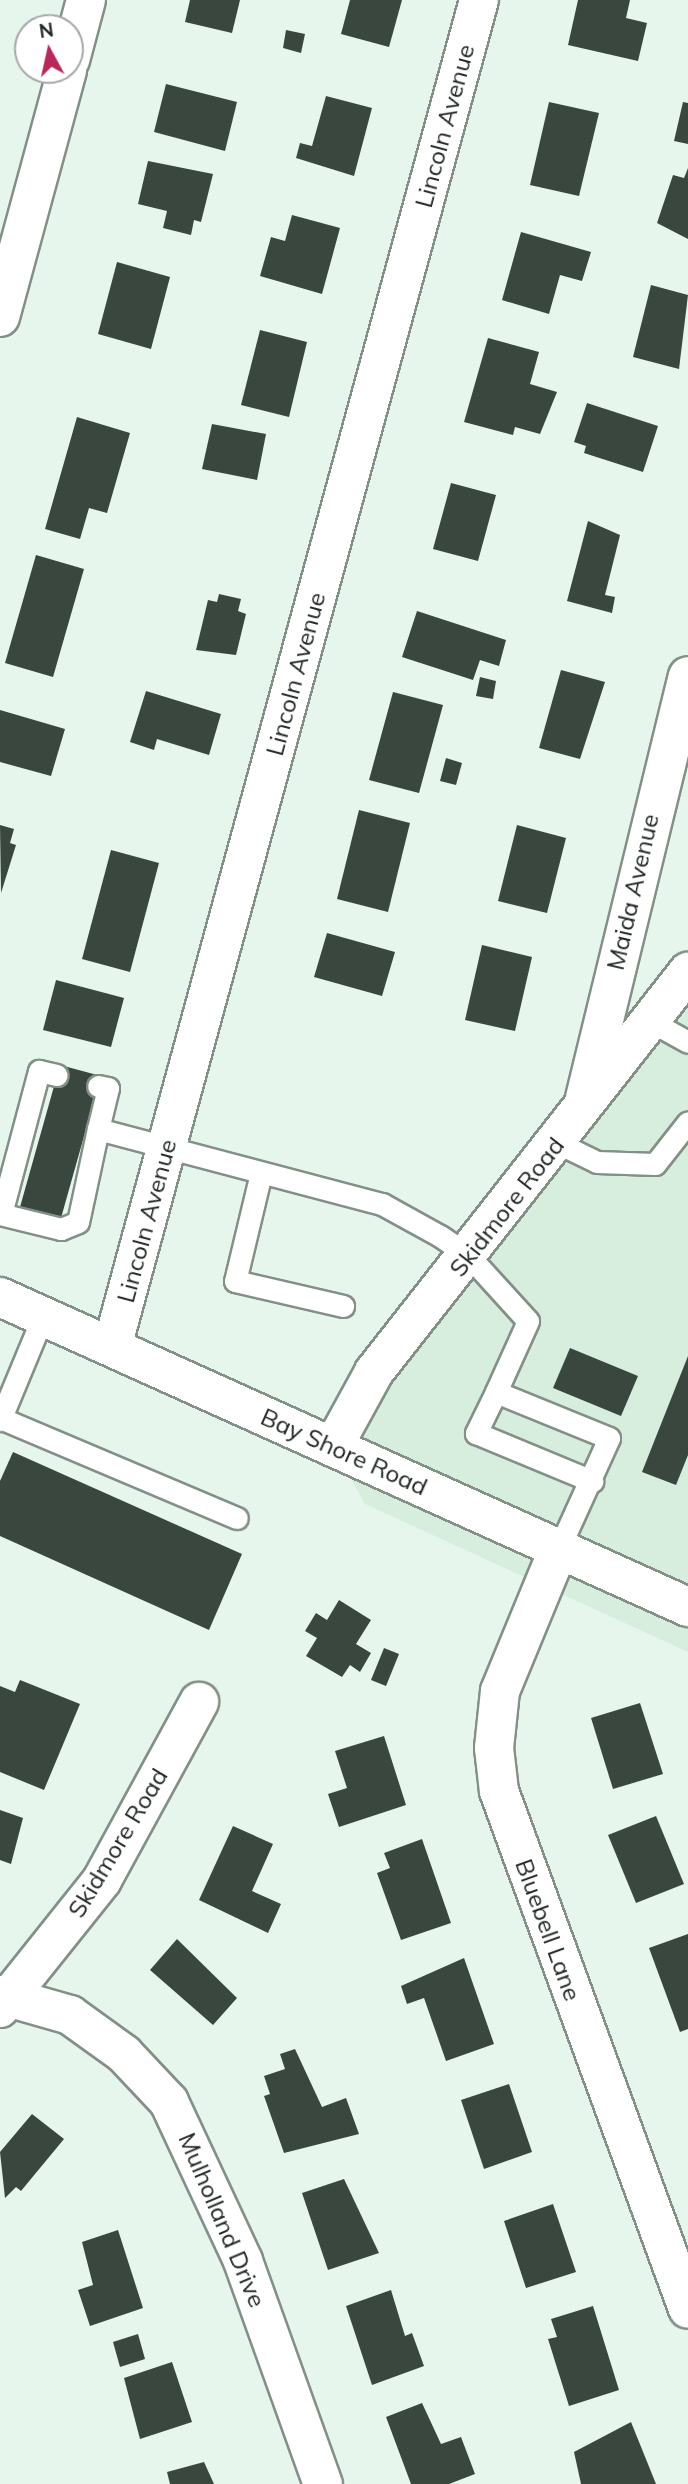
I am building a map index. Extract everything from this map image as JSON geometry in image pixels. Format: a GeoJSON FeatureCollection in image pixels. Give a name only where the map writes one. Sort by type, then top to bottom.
{"type":"FeatureCollection","features":[{"type":"Feature","properties":{"kind":"street","name":"Lincoln Avenue"},"geometry":{"type":"LineString","coordinates":[[112,1347],[479,0]]}},
{"type":"Feature","properties":{"kind":"street"},"geometry":{"type":"LineString","coordinates":[[0,317],[63,84]]}},
{"type":"Feature","properties":{"kind":"street","name":"Maida Avenue"},"geometry":{"type":"LineString","coordinates":[[583,1110],[688,676]]}},
{"type":"Feature","properties":{"kind":"street","name":"Skidmore Road"},"geometry":{"type":"LineString","coordinates":[[333,1447],[374,1372],[558,1143],[688,972]]}},
{"type":"Feature","properties":{"kind":"street","name":"Bay Shore Road"},"geometry":{"type":"LineString","coordinates":[[0,1297],[688,1607]]}},
{"type":"Feature","properties":{"kind":"street","name":"Bluebell Lane"},"geometry":{"type":"LineString","coordinates":[[559,1548],[500,1691],[494,1748],[499,1791],[688,2309]]}},
{"type":"Feature","properties":{"kind":"street","name":"Skidmore Road"},"geometry":{"type":"LineString","coordinates":[[3,2000],[102,1880],[199,1702]]}},
{"type":"Feature","properties":{"kind":"street","name":"Mulholland Drive"},"geometry":{"type":"LineString","coordinates":[[3,2000],[71,2015],[124,2054],[169,2102],[243,2261],[323,2484]]}},
{"type":"Feature","properties":{"kind":"lane"},"geometry":{"type":"LineString","coordinates":[[650,1021],[688,1042]]}},
{"type":"Feature","properties":{"kind":"lane"},"geometry":{"type":"LineString","coordinates":[[57,1075],[38,1071],[41,1100],[22,1166],[1,1212],[61,1229],[78,1222],[79,1181],[107,1088],[98,1086]]}},
{"type":"Feature","properties":{"kind":"lane"},"geometry":{"type":"LineString","coordinates":[[558,1143],[597,1162],[656,1164],[688,1122]]}},
{"type":"Feature","properties":{"kind":"lane"},"geometry":{"type":"LineString","coordinates":[[91,1135],[167,1146],[382,1203],[468,1255],[528,1321],[476,1433],[592,1481]]}},
{"type":"Feature","properties":{"kind":"lane"},"geometry":{"type":"LineString","coordinates":[[261,1173],[235,1281],[343,1306]]}},
{"type":"Feature","properties":{"kind":"lane"},"geometry":{"type":"LineString","coordinates":[[43,1317],[0,1419],[237,1518]]}},
{"type":"Feature","properties":{"kind":"lane"},"geometry":{"type":"LineString","coordinates":[[496,1392],[609,1438],[592,1481],[559,1548]]}},
{"type":"Feature","properties":{"kind":"shaded area"},"geometry":{"type":"Polygon","coordinates":[[[688,995],[688,1652],[365,1504],[333,1447],[688,995]]]}},
{"type":"Feature","properties":{"kind":"building"},"geometry":{"type":"Polygon","coordinates":[[[190,0],[240,0],[232,33],[185,22],[190,0]]]}},
{"type":"Feature","properties":{"kind":"building"},"geometry":{"type":"Polygon","coordinates":[[[350,0],[402,0],[389,47],[341,34],[350,0]]]}},
{"type":"Feature","properties":{"kind":"building"},"geometry":{"type":"Polygon","coordinates":[[[578,0],[630,0],[626,18],[647,23],[638,61],[568,45],[578,0]]]}},
{"type":"Feature","properties":{"kind":"building"},"geometry":{"type":"Polygon","coordinates":[[[286,30],[305,34],[301,53],[283,48],[286,30]]]}},
{"type":"Feature","properties":{"kind":"building"},"geometry":{"type":"Polygon","coordinates":[[[166,84],[237,102],[225,151],[154,132],[166,84]]]}},
{"type":"Feature","properties":{"kind":"building"},"geometry":{"type":"Polygon","coordinates":[[[326,96],[372,108],[354,176],[296,158],[300,143],[312,146],[326,96]]]}},
{"type":"Feature","properties":{"kind":"building"},"geometry":{"type":"Polygon","coordinates":[[[549,102],[599,113],[579,196],[530,185],[549,102]]]}},
{"type":"Feature","properties":{"kind":"building"},"geometry":{"type":"Polygon","coordinates":[[[683,102],[688,103],[688,144],[674,141],[683,102]]]}},
{"type":"Feature","properties":{"kind":"building"},"geometry":{"type":"Polygon","coordinates":[[[148,161],[213,174],[201,222],[194,220],[191,235],[163,228],[167,211],[138,204],[148,161]]]}},
{"type":"Feature","properties":{"kind":"building"},"geometry":{"type":"Polygon","coordinates":[[[688,168],[688,239],[657,223],[673,175],[684,178],[688,168]]]}},
{"type":"Feature","properties":{"kind":"building"},"geometry":{"type":"Polygon","coordinates":[[[292,215],[340,228],[322,294],[260,276],[271,237],[285,241],[292,215]]]}},
{"type":"Feature","properties":{"kind":"building"},"geometry":{"type":"Polygon","coordinates":[[[521,232],[591,252],[582,281],[560,275],[549,314],[502,300],[521,232]]]}},
{"type":"Feature","properties":{"kind":"building"},"geometry":{"type":"Polygon","coordinates":[[[117,262],[170,277],[151,349],[98,334],[117,262]]]}},
{"type":"Feature","properties":{"kind":"building"},"geometry":{"type":"Polygon","coordinates":[[[651,285],[688,295],[679,369],[633,357],[651,285]]]}},
{"type":"Feature","properties":{"kind":"building"},"geometry":{"type":"Polygon","coordinates":[[[260,330],[307,342],[289,417],[241,405],[260,330]]]}},
{"type":"Feature","properties":{"kind":"building"},"geometry":{"type":"Polygon","coordinates":[[[488,338],[539,352],[530,384],[557,392],[540,434],[515,427],[513,435],[464,422],[488,338]]]}},
{"type":"Feature","properties":{"kind":"building"},"geometry":{"type":"Polygon","coordinates":[[[587,403],[658,426],[643,472],[584,453],[586,446],[574,442],[587,403]]]}},
{"type":"Feature","properties":{"kind":"building"},"geometry":{"type":"Polygon","coordinates":[[[77,417],[130,433],[107,513],[89,508],[80,539],[45,529],[77,417]]]}},
{"type":"Feature","properties":{"kind":"building"},"geometry":{"type":"Polygon","coordinates":[[[212,424],[266,434],[257,480],[202,469],[212,424]]]}},
{"type":"Feature","properties":{"kind":"building"},"geometry":{"type":"Polygon","coordinates":[[[451,483],[496,495],[478,561],[433,549],[451,483]]]}},
{"type":"Feature","properties":{"kind":"building"},"geometry":{"type":"Polygon","coordinates":[[[588,521],[620,535],[605,595],[615,597],[612,613],[567,601],[588,521]]]}},
{"type":"Feature","properties":{"kind":"building"},"geometry":{"type":"Polygon","coordinates":[[[36,555],[84,569],[53,677],[5,663],[36,555]]]}},
{"type":"Feature","properties":{"kind":"building"},"geometry":{"type":"Polygon","coordinates":[[[219,594],[241,599],[238,611],[246,614],[236,655],[196,650],[208,600],[217,602],[219,594]]]}},
{"type":"Feature","properties":{"kind":"building"},"geometry":{"type":"Polygon","coordinates":[[[417,611],[506,640],[499,666],[480,660],[473,680],[402,657],[417,611]]]}},
{"type":"Feature","properties":{"kind":"building"},"geometry":{"type":"Polygon","coordinates":[[[561,670],[605,682],[580,759],[539,748],[561,670]]]}},
{"type":"Feature","properties":{"kind":"building"},"geometry":{"type":"Polygon","coordinates":[[[480,677],[496,681],[493,699],[476,696],[480,677]]]}},
{"type":"Feature","properties":{"kind":"building"},"geometry":{"type":"Polygon","coordinates":[[[146,691],[221,714],[209,755],[157,739],[154,750],[130,742],[146,691]]]}},
{"type":"Feature","properties":{"kind":"building"},"geometry":{"type":"Polygon","coordinates":[[[393,692],[443,705],[419,793],[369,780],[393,692]]]}},
{"type":"Feature","properties":{"kind":"building"},"geometry":{"type":"Polygon","coordinates":[[[0,710],[65,729],[51,776],[0,762],[0,710]]]}},
{"type":"Feature","properties":{"kind":"building"},"geometry":{"type":"Polygon","coordinates":[[[446,758],[462,763],[456,785],[440,781],[446,758]]]}},
{"type":"Feature","properties":{"kind":"building"},"geometry":{"type":"Polygon","coordinates":[[[359,810],[410,823],[388,912],[337,899],[359,810]]]}},
{"type":"Feature","properties":{"kind":"building"},"geometry":{"type":"Polygon","coordinates":[[[0,825],[14,829],[10,843],[16,845],[1,893],[0,825]]]}},
{"type":"Feature","properties":{"kind":"building"},"geometry":{"type":"Polygon","coordinates":[[[517,825],[566,838],[547,913],[498,901],[517,825]]]}},
{"type":"Feature","properties":{"kind":"building"},"geometry":{"type":"Polygon","coordinates":[[[111,850],[159,863],[130,972],[82,959],[111,850]]]}},
{"type":"Feature","properties":{"kind":"building"},"geometry":{"type":"Polygon","coordinates":[[[327,933],[395,952],[382,996],[314,977],[327,933]]]}},
{"type":"Feature","properties":{"kind":"building"},"geometry":{"type":"Polygon","coordinates":[[[482,945],[532,957],[515,1031],[465,1020],[482,945]]]}},
{"type":"Feature","properties":{"kind":"building"},"geometry":{"type":"Polygon","coordinates":[[[56,980],[124,998],[111,1047],[43,1030],[56,980]]]}},
{"type":"Feature","properties":{"kind":"building"},"geometry":{"type":"Polygon","coordinates":[[[60,1065],[101,1076],[61,1218],[20,1207],[60,1065]]]}},
{"type":"Feature","properties":{"kind":"building"},"geometry":{"type":"Polygon","coordinates":[[[570,1348],[638,1376],[621,1416],[553,1388],[570,1348]]]}},
{"type":"Feature","properties":{"kind":"building"},"geometry":{"type":"Polygon","coordinates":[[[688,1356],[688,1455],[676,1485],[642,1472],[688,1356]]]}},
{"type":"Feature","properties":{"kind":"building"},"geometry":{"type":"Polygon","coordinates":[[[13,1452],[242,1554],[209,1630],[0,1536],[0,1481],[13,1452]]]}},
{"type":"Feature","properties":{"kind":"building"},"geometry":{"type":"Polygon","coordinates":[[[339,1600],[371,1620],[356,1644],[371,1653],[360,1672],[350,1665],[342,1677],[306,1656],[317,1638],[305,1631],[316,1613],[327,1620],[339,1600]]]}},
{"type":"Feature","properties":{"kind":"building"},"geometry":{"type":"Polygon","coordinates":[[[384,1648],[399,1654],[386,1686],[371,1680],[384,1648]]]}},
{"type":"Feature","properties":{"kind":"building"},"geometry":{"type":"Polygon","coordinates":[[[20,1680],[80,1704],[44,1790],[0,1772],[0,1686],[15,1692],[20,1680]]]}},
{"type":"Feature","properties":{"kind":"building"},"geometry":{"type":"Polygon","coordinates":[[[640,1703],[663,1774],[613,1789],[591,1718],[640,1703]]]}},
{"type":"Feature","properties":{"kind":"building"},"geometry":{"type":"Polygon","coordinates":[[[384,1736],[406,1805],[339,1827],[328,1794],[347,1788],[335,1751],[384,1736]]]}},
{"type":"Feature","properties":{"kind":"building"},"geometry":{"type":"Polygon","coordinates":[[[0,1810],[23,1818],[11,1864],[0,1860],[0,1810]]]}},
{"type":"Feature","properties":{"kind":"building"},"geometry":{"type":"Polygon","coordinates":[[[656,1816],[684,1884],[636,1903],[608,1835],[656,1816]]]}},
{"type":"Feature","properties":{"kind":"building"},"geometry":{"type":"Polygon","coordinates":[[[233,1826],[273,1844],[252,1891],[281,1904],[268,1933],[199,1900],[233,1826]]]}},
{"type":"Feature","properties":{"kind":"building"},"geometry":{"type":"Polygon","coordinates":[[[422,1839],[451,1923],[401,1940],[377,1873],[390,1868],[384,1853],[422,1839]]]}},
{"type":"Feature","properties":{"kind":"building"},"geometry":{"type":"Polygon","coordinates":[[[688,1934],[688,2029],[680,2032],[649,1948],[688,1934]]]}},
{"type":"Feature","properties":{"kind":"building"},"geometry":{"type":"Polygon","coordinates":[[[177,1939],[237,1998],[213,2025],[150,1970],[177,1939]]]}},
{"type":"Feature","properties":{"kind":"building"},"geometry":{"type":"Polygon","coordinates":[[[464,1958],[494,2044],[446,2061],[424,1998],[407,2004],[401,1986],[464,1958]]]}},
{"type":"Feature","properties":{"kind":"building"},"geometry":{"type":"Polygon","coordinates":[[[295,2049],[322,2107],[346,2098],[359,2134],[284,2153],[264,2096],[270,2094],[264,2076],[285,2069],[280,2054],[295,2049]]]}},
{"type":"Feature","properties":{"kind":"building"},"geometry":{"type":"Polygon","coordinates":[[[509,2084],[532,2152],[484,2169],[461,2100],[509,2084]]]}},
{"type":"Feature","properties":{"kind":"building"},"geometry":{"type":"Polygon","coordinates":[[[32,2114],[64,2139],[21,2191],[16,2187],[5,2198],[0,2152],[32,2114]]]}},
{"type":"Feature","properties":{"kind":"building"},"geometry":{"type":"Polygon","coordinates":[[[344,2179],[379,2253],[328,2270],[302,2193],[344,2179]]]}},
{"type":"Feature","properties":{"kind":"building"},"geometry":{"type":"Polygon","coordinates":[[[553,2204],[576,2272],[526,2288],[504,2221],[553,2204]]]}},
{"type":"Feature","properties":{"kind":"building"},"geometry":{"type":"Polygon","coordinates":[[[118,2230],[143,2308],[90,2326],[78,2290],[93,2285],[82,2242],[118,2230]]]}},
{"type":"Feature","properties":{"kind":"building"},"geometry":{"type":"Polygon","coordinates":[[[391,2290],[405,2336],[412,2333],[424,2366],[372,2385],[346,2306],[391,2290]]]}},
{"type":"Feature","properties":{"kind":"building"},"geometry":{"type":"Polygon","coordinates":[[[593,2306],[619,2390],[569,2406],[548,2339],[557,2337],[551,2319],[593,2306]]]}},
{"type":"Feature","properties":{"kind":"building"},"geometry":{"type":"Polygon","coordinates":[[[138,2334],[145,2359],[120,2367],[113,2342],[138,2334]]]}},
{"type":"Feature","properties":{"kind":"building"},"geometry":{"type":"Polygon","coordinates":[[[172,2362],[192,2422],[140,2439],[124,2378],[172,2362]]]}},
{"type":"Feature","properties":{"kind":"building"},"geometry":{"type":"Polygon","coordinates":[[[422,2403],[441,2444],[461,2437],[475,2474],[449,2484],[411,2484],[386,2417],[422,2403]]]}},
{"type":"Feature","properties":{"kind":"building"},"geometry":{"type":"Polygon","coordinates":[[[631,2422],[656,2484],[581,2484],[574,2452],[631,2422]]]}},
{"type":"Feature","properties":{"kind":"building"},"geometry":{"type":"Polygon","coordinates":[[[204,2462],[214,2484],[170,2484],[167,2472],[204,2462]]]}}]}
